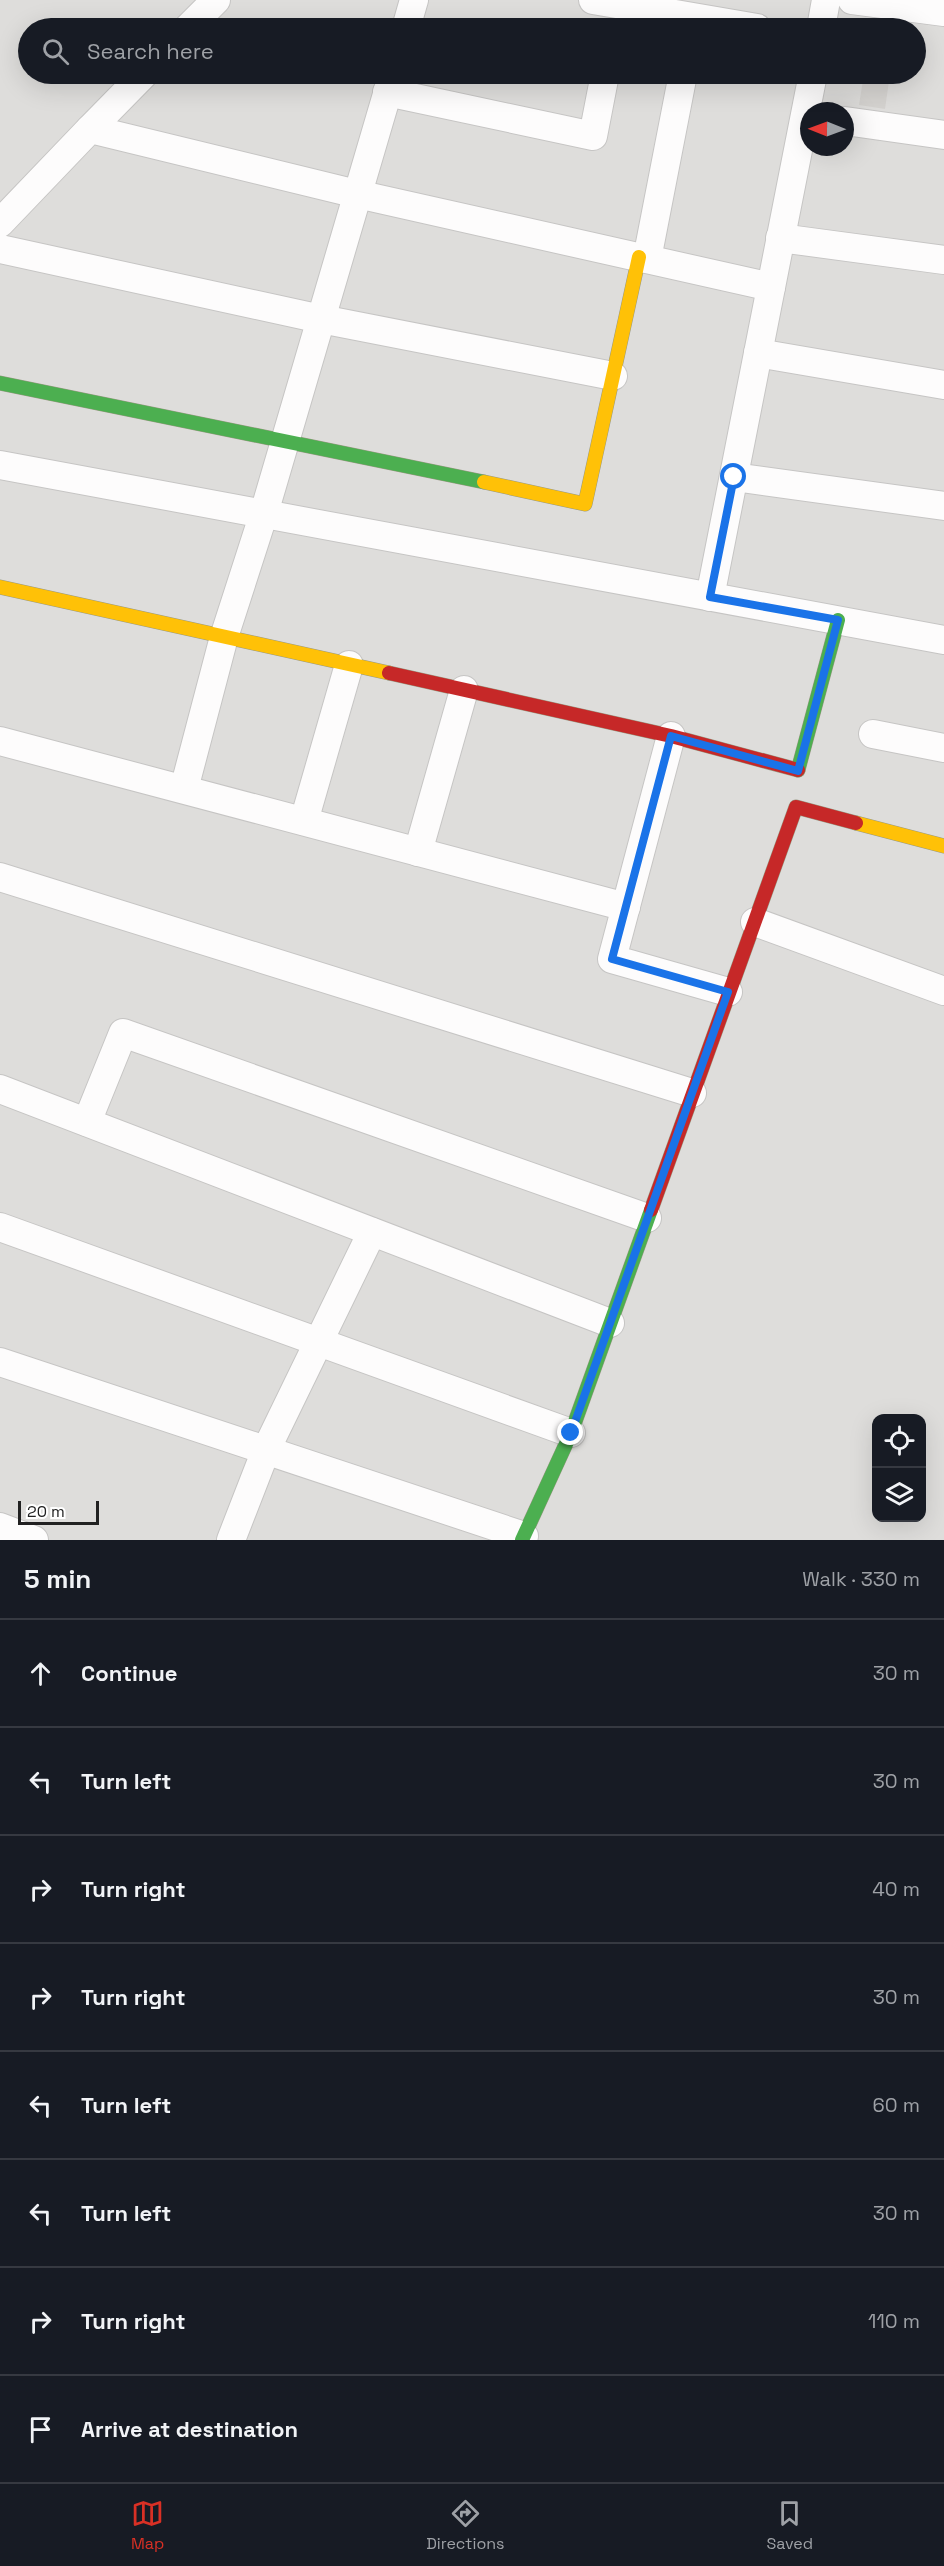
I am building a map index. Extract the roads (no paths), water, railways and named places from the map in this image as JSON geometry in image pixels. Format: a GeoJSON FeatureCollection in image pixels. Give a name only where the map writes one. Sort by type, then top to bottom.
{"type":"FeatureCollection","features":[{"type":"Feature","properties":{"kind":"street"},"geometry":{"type":"LineString","coordinates":[[198,18],[216,0]]}},
{"type":"Feature","properties":{"kind":"street"},"geometry":{"type":"LineString","coordinates":[[409,18],[414,0]]}},
{"type":"Feature","properties":{"kind":"street"},"geometry":{"type":"LineString","coordinates":[[594,0],[709,18]]}},
{"type":"Feature","properties":{"kind":"street"},"geometry":{"type":"LineString","coordinates":[[823,18],[826,0]]}},
{"type":"Feature","properties":{"kind":"street"},"geometry":{"type":"LineString","coordinates":[[852,0],[944,12]]}},
{"type":"Feature","properties":{"kind":"street"},"geometry":{"type":"LineString","coordinates":[[0,223],[134,84]]}},
{"type":"Feature","properties":{"kind":"street"},"geometry":{"type":"LineString","coordinates":[[184,789],[224,637],[264,513],[390,84]]}},
{"type":"Feature","properties":{"kind":"street"},"geometry":{"type":"LineString","coordinates":[[394,84],[593,136],[603,84]]}},
{"type":"Feature","properties":{"kind":"street"},"geometry":{"type":"LineString","coordinates":[[0,383],[285,440],[585,504],[613,376],[643,258],[681,84]]}},
{"type":"Feature","properties":{"kind":"street"},"geometry":{"type":"LineString","coordinates":[[809,102],[812,84]]}},
{"type":"Feature","properties":{"kind":"street"},"geometry":{"type":"LineString","coordinates":[[854,122],[944,135]]}},
{"type":"Feature","properties":{"kind":"street"},"geometry":{"type":"LineString","coordinates":[[90,129],[357,194],[771,287]]}},
{"type":"Feature","properties":{"kind":"street"},"geometry":{"type":"LineString","coordinates":[[710,597],[780,238],[800,148]]}},
{"type":"Feature","properties":{"kind":"street"},"geometry":{"type":"LineString","coordinates":[[780,238],[944,260]]}},
{"type":"Feature","properties":{"kind":"street"},"geometry":{"type":"LineString","coordinates":[[0,249],[321,319],[613,376]]}},
{"type":"Feature","properties":{"kind":"street"},"geometry":{"type":"LineString","coordinates":[[758,353],[944,385]]}},
{"type":"Feature","properties":{"kind":"street"},"geometry":{"type":"LineString","coordinates":[[0,465],[944,640]]}},
{"type":"Feature","properties":{"kind":"street"},"geometry":{"type":"LineString","coordinates":[[734,477],[944,506]]}},
{"type":"Feature","properties":{"kind":"street"},"geometry":{"type":"LineString","coordinates":[[0,587],[671,736],[798,771],[838,620]]}},
{"type":"Feature","properties":{"kind":"street"},"geometry":{"type":"LineString","coordinates":[[304,821],[349,665]]}},
{"type":"Feature","properties":{"kind":"street"},"geometry":{"type":"LineString","coordinates":[[418,852],[464,690]]}},
{"type":"Feature","properties":{"kind":"street"},"geometry":{"type":"LineString","coordinates":[[873,734],[944,748]]}},
{"type":"Feature","properties":{"kind":"street"},"geometry":{"type":"LineString","coordinates":[[671,736],[612,959],[728,992]]}},
{"type":"Feature","properties":{"kind":"street"},"geometry":{"type":"LineString","coordinates":[[0,741],[626,907]]}},
{"type":"Feature","properties":{"kind":"street"},"geometry":{"type":"LineString","coordinates":[[0,1362],[523,1538],[571,1433],[796,807],[944,846]]}},
{"type":"Feature","properties":{"kind":"street"},"geometry":{"type":"LineString","coordinates":[[0,877],[692,1093]]}},
{"type":"Feature","properties":{"kind":"street"},"geometry":{"type":"LineString","coordinates":[[755,922],[944,991]]}},
{"type":"Feature","properties":{"kind":"street"},"geometry":{"type":"LineString","coordinates":[[87,1122],[123,1033],[647,1218]]}},
{"type":"Feature","properties":{"kind":"street"},"geometry":{"type":"LineString","coordinates":[[0,1089],[610,1323]]}},
{"type":"Feature","properties":{"kind":"street"},"geometry":{"type":"LineString","coordinates":[[0,1227],[571,1433]]}},
{"type":"Feature","properties":{"kind":"street"},"geometry":{"type":"LineString","coordinates":[[231,1540],[266,1450],[372,1232]]}},
{"type":"Feature","properties":{"kind":"street"},"geometry":{"type":"LineString","coordinates":[[0,1527],[34,1540]]}}]}
